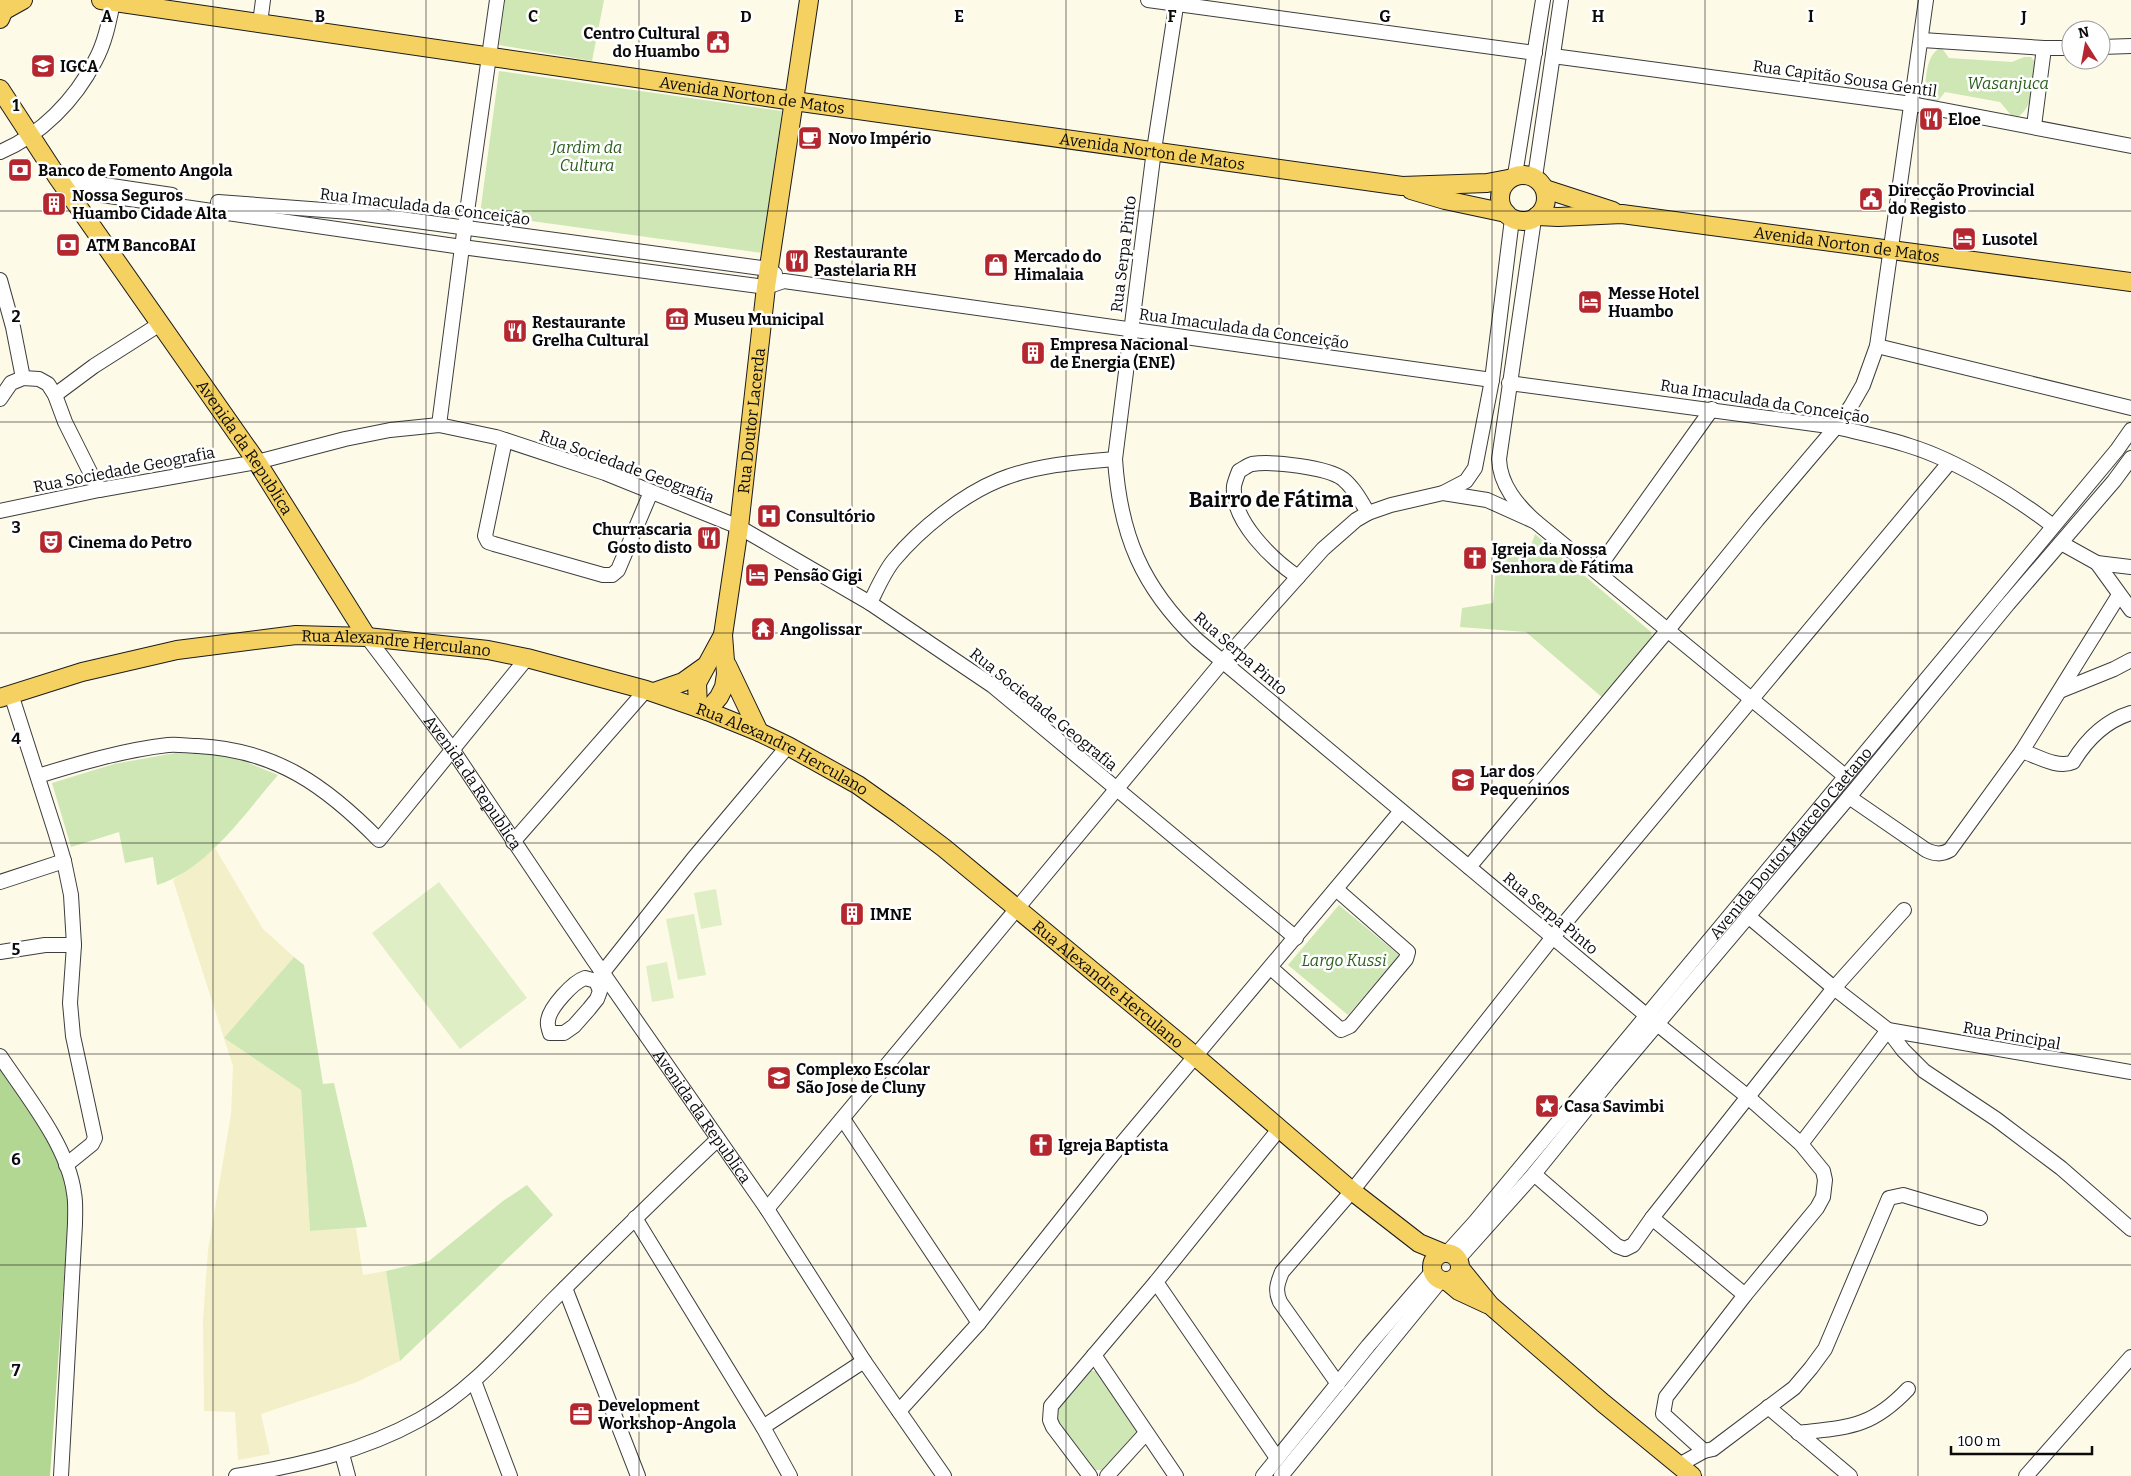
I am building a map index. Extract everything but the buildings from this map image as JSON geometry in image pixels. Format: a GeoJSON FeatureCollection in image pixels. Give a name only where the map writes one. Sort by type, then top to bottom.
{"type":"FeatureCollection","features":[{"type":"Feature","properties":{"kind":"main road"},"geometry":{"type":"LineString","coordinates":[[4,10],[23,0]]}},
{"type":"Feature","properties":{"kind":"main road","name":"Rua Doutor Lacerda"},"geometry":{"type":"LineString","coordinates":[[702,710],[719,697],[724,687],[717,660],[723,635],[738,527],[766,287],[809,0]]}},
{"type":"Feature","properties":{"kind":"main road","name":"Avenida Norton de Matos"},"geometry":{"type":"LineString","coordinates":[[107,1],[794,101],[1402,186],[1487,184],[1511,177]]}},
{"type":"Feature","properties":{"kind":"main road","name":"Avenida da Republica"},"geometry":{"type":"LineString","coordinates":[[0,89],[63,184],[257,462],[367,637]]}},
{"type":"Feature","properties":{"kind":"main road"},"geometry":{"type":"LineString","coordinates":[[1522,174],[1540,183],[1546,201],[1545,206],[1535,218],[1522,221],[1509,216],[1500,205],[1499,196],[1502,187],[1511,177],[1522,174]]}},
{"type":"Feature","properties":{"kind":"main road","name":"Avenida Norton de Matos"},"geometry":{"type":"LineString","coordinates":[[1540,183],[1622,214]]}},
{"type":"Feature","properties":{"kind":"main road","name":"Avenida Norton de Matos"},"geometry":{"type":"LineString","coordinates":[[1402,186],[1445,200],[1509,216]]}},
{"type":"Feature","properties":{"kind":"main road","name":"Avenida Norton de Matos"},"geometry":{"type":"LineString","coordinates":[[1535,218],[1622,214],[2131,282]]}},
{"type":"Feature","properties":{"kind":"main road","name":"Rua Alexandre Herculano"},"geometry":{"type":"LineString","coordinates":[[5,696],[88,670],[177,650],[296,636],[367,637],[488,650],[527,658],[650,691],[759,732],[858,785],[944,848],[1195,1056],[1352,1191],[1419,1243],[1452,1258]]}},
{"type":"Feature","properties":{"kind":"main road"},"geometry":{"type":"LineString","coordinates":[[650,691],[691,678],[717,660]]}},
{"type":"Feature","properties":{"kind":"main road"},"geometry":{"type":"LineString","coordinates":[[702,710],[697,683],[717,660]]}},
{"type":"Feature","properties":{"kind":"main road"},"geometry":{"type":"LineString","coordinates":[[717,660],[759,732]]}},
{"type":"Feature","properties":{"kind":"main road","name":"Rua Alexandre Herculano"},"geometry":{"type":"LineString","coordinates":[[1419,1243],[1438,1275]]}},
{"type":"Feature","properties":{"kind":"main road","name":"Avenida Doutor Marcelo Caetano"},"geometry":{"type":"LineString","coordinates":[[1434,1258],[1452,1258],[1456,1277],[1438,1275],[1434,1258]]}},
{"type":"Feature","properties":{"kind":"main road"},"geometry":{"type":"LineString","coordinates":[[1452,1258],[1490,1305],[1603,1403],[1685,1470]]}},
{"type":"Feature","properties":{"kind":"main road"},"geometry":{"type":"LineString","coordinates":[[1438,1275],[1459,1291],[1490,1305]]}},
{"type":"Feature","properties":{"kind":"street"},"geometry":{"type":"LineString","coordinates":[[260,23],[263,0]]}},
{"type":"Feature","properties":{"kind":"street"},"geometry":{"type":"LineString","coordinates":[[440,425],[464,229],[497,0]]}},
{"type":"Feature","properties":{"kind":"street"},"geometry":{"type":"LineString","coordinates":[[1148,0],[1176,2],[1535,53]]}},
{"type":"Feature","properties":{"kind":"street"},"geometry":{"type":"LineString","coordinates":[[1511,177],[1535,53],[1543,0]]}},
{"type":"Feature","properties":{"kind":"street"},"geometry":{"type":"LineString","coordinates":[[1540,183],[1553,56],[1561,0]]}},
{"type":"Feature","properties":{"kind":"street"},"geometry":{"type":"LineString","coordinates":[[1469,867],[1667,631],[1756,520],[1836,428],[1851,406],[1862,385],[1877,346],[1922,40],[1926,0]]}},
{"type":"Feature","properties":{"kind":"street"},"geometry":{"type":"LineString","coordinates":[[0,152],[32,135],[56,114],[80,86],[92,67],[108,29],[107,1]]}},
{"type":"Feature","properties":{"kind":"street","name":"Rua Serpa Pinto"},"geometry":{"type":"LineString","coordinates":[[1176,2],[1154,150],[1115,459],[1117,488],[1129,541],[1144,572],[1166,608],[1179,623],[1658,1025],[1748,1097],[1801,1144],[1823,1171],[1825,1180],[1822,1197],[1809,1219],[1745,1295],[1666,1397],[1662,1414],[1704,1451]]}},
{"type":"Feature","properties":{"kind":"street"},"geometry":{"type":"LineString","coordinates":[[1922,40],[2061,48]]}},
{"type":"Feature","properties":{"kind":"street"},"geometry":{"type":"LineString","coordinates":[[2111,47],[2131,46]]}},
{"type":"Feature","properties":{"kind":"street"},"geometry":{"type":"LineString","coordinates":[[2034,126],[2044,48]]}},
{"type":"Feature","properties":{"kind":"street","name":"Rua Capitão Sousa Gentil"},"geometry":{"type":"LineString","coordinates":[[1553,56],[1912,104],[2131,146]]}},
{"type":"Feature","properties":{"kind":"street","name":"Rua Imaculada da Conceição"},"geometry":{"type":"LineString","coordinates":[[63,184],[223,203],[350,212],[769,269]]}},
{"type":"Feature","properties":{"kind":"street","name":"Rua Imaculada da Conceição"},"geometry":{"type":"LineString","coordinates":[[63,184],[348,230],[548,259],[766,287],[784,281],[1492,380]]}},
{"type":"Feature","properties":{"kind":"street"},"geometry":{"type":"LineString","coordinates":[[348,230],[350,212]]}},
{"type":"Feature","properties":{"kind":"street"},"geometry":{"type":"LineString","coordinates":[[767,1209],[1223,661],[1338,534],[1368,513],[1391,505],[1443,493],[1466,480],[1476,468],[1492,380],[1509,216]]}},
{"type":"Feature","properties":{"kind":"street"},"geometry":{"type":"LineString","coordinates":[[1535,218],[1499,459],[1499,470],[1509,493],[1536,522],[1845,776]]}},
{"type":"Feature","properties":{"kind":"street"},"geometry":{"type":"LineString","coordinates":[[548,259],[550,239]]}},
{"type":"Feature","properties":{"kind":"street"},"geometry":{"type":"LineString","coordinates":[[658,272],[661,255]]}},
{"type":"Feature","properties":{"kind":"street"},"geometry":{"type":"LineString","coordinates":[[769,269],[784,281]]}},
{"type":"Feature","properties":{"kind":"street"},"geometry":{"type":"LineString","coordinates":[[0,280],[22,378]]}},
{"type":"Feature","properties":{"kind":"street"},"geometry":{"type":"LineString","coordinates":[[55,395],[94,366],[160,324]]}},
{"type":"Feature","properties":{"kind":"street"},"geometry":{"type":"LineString","coordinates":[[1877,346],[2131,408]]}},
{"type":"Feature","properties":{"kind":"street"},"geometry":{"type":"LineString","coordinates":[[0,399],[11,383],[22,378],[39,379],[48,384],[55,395],[65,422],[99,490]]}},
{"type":"Feature","properties":{"kind":"street","name":"Rua Imaculada da Conceição"},"geometry":{"type":"LineString","coordinates":[[1509,383],[1836,428],[1912,447],[1949,463],[2030,508],[2053,526]]}},
{"type":"Feature","properties":{"kind":"street"},"geometry":{"type":"LineString","coordinates":[[1596,571],[1712,410]]}},
{"type":"Feature","properties":{"kind":"street","name":"Rua Sociedade Geografia"},"geometry":{"type":"LineString","coordinates":[[0,511],[99,490],[257,462],[345,439],[390,430],[440,425],[505,440],[605,473],[738,527],[870,603],[993,686],[1296,938]]}},
{"type":"Feature","properties":{"kind":"street","name":"Avenida Doutor Marcelo Caetano"},"geometry":{"type":"LineString","coordinates":[[1452,1258],[1475,1222],[2117,450],[2131,430]]}},
{"type":"Feature","properties":{"kind":"street"},"geometry":{"type":"LineString","coordinates":[[505,440],[485,536],[488,542],[603,576],[612,575],[618,570],[651,492]]}},
{"type":"Feature","properties":{"kind":"street","name":"Avenida Doutor Marcelo Caetano"},"geometry":{"type":"LineString","coordinates":[[1452,1258],[1534,1174],[1609,1081],[1658,1025],[2131,458]]}},
{"type":"Feature","properties":{"kind":"street"},"geometry":{"type":"LineString","coordinates":[[870,603],[893,561],[919,532],[984,487],[1000,479],[1064,463],[1115,459]]}},
{"type":"Feature","properties":{"kind":"street"},"geometry":{"type":"LineString","coordinates":[[1338,1384],[1280,1302],[1277,1295],[1277,1285],[1282,1272],[1352,1191],[1553,937],[1949,463]]}},
{"type":"Feature","properties":{"kind":"street"},"geometry":{"type":"LineString","coordinates":[[1298,577],[1265,549],[1252,535],[1238,509],[1235,498],[1234,486],[1238,471],[1251,464],[1282,464],[1342,478],[1355,492],[1368,513]]}},
{"type":"Feature","properties":{"kind":"street"},"geometry":{"type":"LineString","coordinates":[[1443,493],[1487,500],[1536,522]]}},
{"type":"Feature","properties":{"kind":"street"},"geometry":{"type":"LineString","coordinates":[[2061,542],[2097,563],[2131,567]]}},
{"type":"Feature","properties":{"kind":"street"},"geometry":{"type":"LineString","coordinates":[[2097,563],[2131,610]]}},
{"type":"Feature","properties":{"kind":"street"},"geometry":{"type":"LineString","coordinates":[[1849,797],[1926,850],[1943,854],[1950,850],[2022,751],[2062,690],[2119,595]]}},
{"type":"Feature","properties":{"kind":"street","name":"Avenida da Republica"},"geometry":{"type":"LineString","coordinates":[[367,637],[452,749],[600,977],[718,1138],[767,1209],[864,1361],[944,1476]]}},
{"type":"Feature","properties":{"kind":"street"},"geometry":{"type":"LineString","coordinates":[[38,776],[112,756],[169,745],[227,748],[273,761],[316,784],[349,810],[379,840],[527,658]]}},
{"type":"Feature","properties":{"kind":"street"},"geometry":{"type":"LineString","coordinates":[[2062,690],[2131,660]]}},
{"type":"Feature","properties":{"kind":"street"},"geometry":{"type":"LineString","coordinates":[[513,842],[650,691]]}},
{"type":"Feature","properties":{"kind":"street"},"geometry":{"type":"LineString","coordinates":[[5,696],[38,776],[64,861],[71,895],[74,945],[70,1003],[73,1036],[95,1138],[92,1144],[66,1165]]}},
{"type":"Feature","properties":{"kind":"street"},"geometry":{"type":"LineString","coordinates":[[2022,751],[2060,764],[2069,764],[2098,730],[2117,718],[2131,713]]}},
{"type":"Feature","properties":{"kind":"street"},"geometry":{"type":"LineString","coordinates":[[600,977],[693,859],[788,746]]}},
{"type":"Feature","properties":{"kind":"street"},"geometry":{"type":"LineString","coordinates":[[899,1411],[979,1323],[1057,1223],[1402,811]]}},
{"type":"Feature","properties":{"kind":"street"},"geometry":{"type":"LineString","coordinates":[[0,882],[64,861]]}},
{"type":"Feature","properties":{"kind":"street"},"geometry":{"type":"LineString","coordinates":[[1271,968],[1341,1030],[1346,1030],[1406,959],[1408,952],[1405,949],[1336,889]]}},
{"type":"Feature","properties":{"kind":"street"},"geometry":{"type":"LineString","coordinates":[[1534,1174],[1617,1246],[1625,1249],[1633,1244],[1834,988],[1904,910]]}},
{"type":"Feature","properties":{"kind":"street"},"geometry":{"type":"LineString","coordinates":[[1748,916],[1834,988],[1888,1030],[1903,1050],[1924,1070],[1996,1119],[2061,1168],[2131,1229]]}},
{"type":"Feature","properties":{"kind":"street"},"geometry":{"type":"LineString","coordinates":[[0,952],[45,945],[74,945]]}},
{"type":"Feature","properties":{"kind":"street"},"geometry":{"type":"LineString","coordinates":[[1801,1144],[1888,1030]]}},
{"type":"Feature","properties":{"kind":"street","name":"Rua Principal"},"geometry":{"type":"LineString","coordinates":[[1888,1030],[2131,1072]]}},
{"type":"Feature","properties":{"kind":"street"},"geometry":{"type":"LineString","coordinates":[[0,1056],[52,1136],[66,1165],[74,1192],[75,1224],[61,1476]]}},
{"type":"Feature","properties":{"kind":"street"},"geometry":{"type":"LineString","coordinates":[[843,1119],[979,1323]]}},
{"type":"Feature","properties":{"kind":"street"},"geometry":{"type":"LineString","coordinates":[[1090,1476],[1054,1427],[1050,1412],[1051,1406],[1156,1282],[1280,1128]]}},
{"type":"Feature","properties":{"kind":"street"},"geometry":{"type":"LineString","coordinates":[[236,1476],[294,1466],[342,1454],[379,1440],[420,1420],[464,1390],[635,1218],[718,1138]]}},
{"type":"Feature","properties":{"kind":"street"},"geometry":{"type":"LineString","coordinates":[[1685,1470],[1704,1451],[1713,1449],[1794,1388],[1811,1368],[1824,1349],[1889,1198],[1903,1195],[1980,1218]]}},
{"type":"Feature","properties":{"kind":"street"},"geometry":{"type":"LineString","coordinates":[[635,1218],[763,1427],[790,1476]]}},
{"type":"Feature","properties":{"kind":"street"},"geometry":{"type":"LineString","coordinates":[[1652,1218],[1745,1295]]}},
{"type":"Feature","properties":{"kind":"street","name":"Avenida Doutor Marcelo Caetano"},"geometry":{"type":"LineString","coordinates":[[1263,1476],[1338,1384],[1438,1275]]}},
{"type":"Feature","properties":{"kind":"street","name":"Avenida Doutor Marcelo Caetano"},"geometry":{"type":"LineString","coordinates":[[1281,1476],[1438,1275]]}},
{"type":"Feature","properties":{"kind":"street"},"geometry":{"type":"LineString","coordinates":[[1156,1282],[1277,1458]]}},
{"type":"Feature","properties":{"kind":"street"},"geometry":{"type":"LineString","coordinates":[[565,1288],[638,1476]]}},
{"type":"Feature","properties":{"kind":"street"},"geometry":{"type":"LineString","coordinates":[[1094,1354],[1176,1476]]}},
{"type":"Feature","properties":{"kind":"street"},"geometry":{"type":"LineString","coordinates":[[2026,1476],[2131,1356]]}},
{"type":"Feature","properties":{"kind":"street"},"geometry":{"type":"LineString","coordinates":[[763,1427],[864,1361]]}},
{"type":"Feature","properties":{"kind":"street"},"geometry":{"type":"LineString","coordinates":[[474,1381],[510,1476]]}},
{"type":"Feature","properties":{"kind":"street"},"geometry":{"type":"LineString","coordinates":[[1798,1433],[1848,1428],[1875,1418],[1892,1407],[1908,1389]]}},
{"type":"Feature","properties":{"kind":"street"},"geometry":{"type":"LineString","coordinates":[[1768,1408],[1850,1476]]}},
{"type":"Feature","properties":{"kind":"street"},"geometry":{"type":"LineString","coordinates":[[1107,1476],[1146,1433]]}},
{"type":"Feature","properties":{"kind":"street"},"geometry":{"type":"LineString","coordinates":[[342,1454],[348,1476]]}},
{"type":"Feature","properties":{"kind":"shaded area"},"geometry":{"type":"Polygon","coordinates":[[[215,848],[263,929],[294,957],[224,1038],[173,880],[215,848]]]}},
{"type":"Feature","properties":{"kind":"shaded area"},"geometry":{"type":"Polygon","coordinates":[[[224,1038],[301,1090],[310,1231],[356,1228],[363,1275],[386,1271],[400,1361],[357,1382],[261,1414],[270,1454],[238,1460],[235,1412],[204,1411],[203,1320],[208,1250],[231,1114],[233,1066],[224,1038]]]}},
{"type":"Feature","properties":{"kind":"green space"},"geometry":{"type":"Polygon","coordinates":[[[505,0],[604,0],[592,61],[499,45],[505,0]]]}},
{"type":"Feature","properties":{"kind":"green space","name":"Wasanjuca"},"geometry":{"type":"Polygon","coordinates":[[[1941,47],[1949,58],[2012,62],[2024,57],[2031,57],[2035,62],[2033,84],[2031,99],[2024,111],[2019,116],[2011,115],[2000,102],[1945,92],[1937,102],[1924,97],[1929,62],[1941,47]]]}},
{"type":"Feature","properties":{"kind":"green space","name":"Jardim da Cultura"},"geometry":{"type":"Polygon","coordinates":[[[499,71],[782,111],[762,253],[480,214],[499,71]]]}},
{"type":"Feature","properties":{"kind":"green space"},"geometry":{"type":"Polygon","coordinates":[[[1535,534],[1651,632],[1653,640],[1604,699],[1526,632],[1460,627],[1462,608],[1493,603],[1498,543],[1530,548],[1535,534]]]}},
{"type":"Feature","properties":{"kind":"green space"},"geometry":{"type":"Polygon","coordinates":[[[175,753],[229,755],[278,775],[224,839],[209,853],[193,867],[157,885],[153,857],[125,863],[119,832],[71,847],[52,783],[114,764],[175,753]]]}},
{"type":"Feature","properties":{"kind":"green space"},"geometry":{"type":"Polygon","coordinates":[[[439,882],[527,998],[460,1049],[372,933],[439,882]]]}},
{"type":"Feature","properties":{"kind":"green space"},"geometry":{"type":"Polygon","coordinates":[[[716,889],[722,925],[701,929],[694,893],[716,889]]]}},
{"type":"Feature","properties":{"kind":"green space","name":"Largo Kussi"},"geometry":{"type":"Polygon","coordinates":[[[1339,905],[1399,955],[1348,1015],[1288,965],[1339,905]]]}},
{"type":"Feature","properties":{"kind":"green space"},"geometry":{"type":"Polygon","coordinates":[[[694,914],[706,975],[678,980],[666,919],[694,914]]]}},
{"type":"Feature","properties":{"kind":"green space"},"geometry":{"type":"Polygon","coordinates":[[[294,957],[304,965],[323,1084],[334,1083],[367,1227],[310,1231],[301,1090],[224,1038],[294,957]]]}},
{"type":"Feature","properties":{"kind":"green space"},"geometry":{"type":"Polygon","coordinates":[[[667,962],[674,998],[652,1002],[646,966],[667,962]]]}},
{"type":"Feature","properties":{"kind":"green space"},"geometry":{"type":"Polygon","coordinates":[[[0,1068],[47,1137],[61,1165],[70,1193],[50,1476],[0,1476],[0,1068]]]}},
{"type":"Feature","properties":{"kind":"green space"},"geometry":{"type":"Polygon","coordinates":[[[527,1185],[553,1215],[400,1361],[386,1271],[429,1261],[503,1201],[527,1185]]]}},
{"type":"Feature","properties":{"kind":"green space"},"geometry":{"type":"Polygon","coordinates":[[[1090,1371],[1098,1371],[1137,1429],[1137,1433],[1105,1470],[1093,1470],[1053,1419],[1053,1410],[1090,1371]]]}},
{"type":"Feature","properties":{"kind":"place","name":"Centro Cultural do Huambo"},"geometry":{"type":"Point","coordinates":[718,42]}},
{"type":"Feature","properties":{"kind":"place","name":"IGCA"},"geometry":{"type":"Point","coordinates":[43,66]}},
{"type":"Feature","properties":{"kind":"place","name":"Eloe"},"geometry":{"type":"Point","coordinates":[1931,119]}},
{"type":"Feature","properties":{"kind":"place","name":"Novo Império"},"geometry":{"type":"Point","coordinates":[810,138]}},
{"type":"Feature","properties":{"kind":"place","name":"Banco de Fomento Angola"},"geometry":{"type":"Point","coordinates":[20,170]}},
{"type":"Feature","properties":{"kind":"place","name":"Direcção Provincial do Registo"},"geometry":{"type":"Point","coordinates":[1871,199]}},
{"type":"Feature","properties":{"kind":"place","name":"Nossa Seguros Huambo Cidade Alta"},"geometry":{"type":"Point","coordinates":[54,204]}},
{"type":"Feature","properties":{"kind":"place","name":"Lusotel"},"geometry":{"type":"Point","coordinates":[1964,239]}},
{"type":"Feature","properties":{"kind":"place","name":"ATM BancoBAI"},"geometry":{"type":"Point","coordinates":[68,245]}},
{"type":"Feature","properties":{"kind":"place","name":"Restaurante Pastelaria RH"},"geometry":{"type":"Point","coordinates":[797,261]}},
{"type":"Feature","properties":{"kind":"place","name":"Mercado do Himalaia"},"geometry":{"type":"Point","coordinates":[996,265]}},
{"type":"Feature","properties":{"kind":"place","name":"Messe Hotel Huambo"},"geometry":{"type":"Point","coordinates":[1590,302]}},
{"type":"Feature","properties":{"kind":"place","name":"Museu Municipal"},"geometry":{"type":"Point","coordinates":[677,319]}},
{"type":"Feature","properties":{"kind":"place","name":"Restaurante Grelha Cultural"},"geometry":{"type":"Point","coordinates":[515,331]}},
{"type":"Feature","properties":{"kind":"place","name":"Empresa Nacional de Energia (ENE)"},"geometry":{"type":"Point","coordinates":[1033,353]}},
{"type":"Feature","properties":{"kind":"place","name":"Consultório"},"geometry":{"type":"Point","coordinates":[769,516]}},
{"type":"Feature","properties":{"kind":"place","name":"Churrascaria Gosto disto"},"geometry":{"type":"Point","coordinates":[709,538]}},
{"type":"Feature","properties":{"kind":"place","name":"Cinema do Petro"},"geometry":{"type":"Point","coordinates":[51,542]}},
{"type":"Feature","properties":{"kind":"place","name":"Igreja da Nossa Senhora de Fátima"},"geometry":{"type":"Point","coordinates":[1475,558]}},
{"type":"Feature","properties":{"kind":"place","name":"Pensão Gigi"},"geometry":{"type":"Point","coordinates":[757,575]}},
{"type":"Feature","properties":{"kind":"place","name":"Angolissar"},"geometry":{"type":"Point","coordinates":[763,629]}},
{"type":"Feature","properties":{"kind":"place","name":"Lar dos Pequeninos"},"geometry":{"type":"Point","coordinates":[1463,780]}},
{"type":"Feature","properties":{"kind":"place","name":"IMNE"},"geometry":{"type":"Point","coordinates":[852,914]}},
{"type":"Feature","properties":{"kind":"place","name":"Complexo Escolar São Jose de Cluny"},"geometry":{"type":"Point","coordinates":[779,1078]}},
{"type":"Feature","properties":{"kind":"place","name":"Casa Savimbi"},"geometry":{"type":"Point","coordinates":[1547,1106]}},
{"type":"Feature","properties":{"kind":"place","name":"Igreja Baptista"},"geometry":{"type":"Point","coordinates":[1041,1145]}},
{"type":"Feature","properties":{"kind":"place","name":"Development Workshop-Angola"},"geometry":{"type":"Point","coordinates":[581,1414]}},
{"type":"Feature","properties":{"kind":"district","name":"Bairro de Fátima"},"geometry":{"type":"Point","coordinates":[1271,500]}}]}
